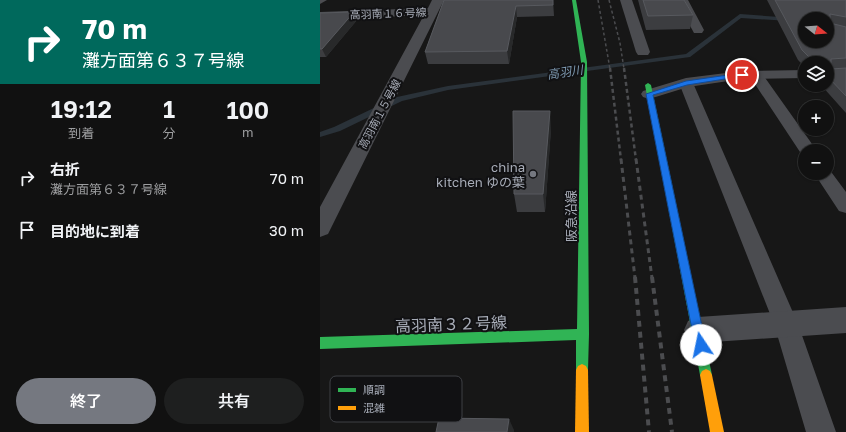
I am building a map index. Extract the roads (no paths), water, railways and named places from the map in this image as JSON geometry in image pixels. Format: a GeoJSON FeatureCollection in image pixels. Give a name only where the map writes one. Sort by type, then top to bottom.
{"type":"FeatureCollection","features":[{"type":"Feature","properties":{"kind":"street","name":"阪急沿線"},"geometry":{"type":"LineString","coordinates":[[574,0],[584,62],[582,432]]}},
{"type":"Feature","properties":{"kind":"street"},"geometry":{"type":"LineString","coordinates":[[626,0],[643,52]]}},
{"type":"Feature","properties":{"kind":"street"},"geometry":{"type":"LineString","coordinates":[[682,0],[698,30]]}},
{"type":"Feature","properties":{"kind":"street","name":"高羽南１６号線"},"geometry":{"type":"LineString","coordinates":[[320,16],[435,6]]}},
{"type":"Feature","properties":{"kind":"street","name":"高羽南１５号線"},"geometry":{"type":"LineString","coordinates":[[320,228],[435,6]]}},
{"type":"Feature","properties":{"kind":"street"},"geometry":{"type":"LineString","coordinates":[[717,432],[698,330],[648,90],[742,75],[798,74]]}},
{"type":"Feature","properties":{"kind":"street"},"geometry":{"type":"LineString","coordinates":[[698,330],[846,320]]}},
{"type":"Feature","properties":{"kind":"street","name":"高羽南３２号線"},"geometry":{"type":"LineString","coordinates":[[320,343],[583,334]]}},
{"type":"Feature","properties":{"kind":"lane"},"geometry":{"type":"LineString","coordinates":[[756,76],[803,144]]}},
{"type":"Feature","properties":{"kind":"lane"},"geometry":{"type":"LineString","coordinates":[[686,83],[786,324],[821,432]]}},
{"type":"Feature","properties":{"kind":"lane"},"geometry":{"type":"LineString","coordinates":[[828,180],[846,206]]}},
{"type":"Feature","properties":{"kind":"waterway","name":"高羽川"},"geometry":{"type":"LineString","coordinates":[[320,135],[337,129],[400,99],[448,88],[688,56],[740,16],[798,20]]}},
{"type":"Feature","properties":{"kind":"railway"},"geometry":{"type":"LineString","coordinates":[[598,0],[610,69]]}},
{"type":"Feature","properties":{"kind":"railway"},"geometry":{"type":"LineString","coordinates":[[609,0],[620,43],[624,69]]}},
{"type":"Feature","properties":{"kind":"railway"},"geometry":{"type":"LineString","coordinates":[[610,68],[621,160]]}},
{"type":"Feature","properties":{"kind":"railway"},"geometry":{"type":"LineString","coordinates":[[624,68],[636,160]]}},
{"type":"Feature","properties":{"kind":"railway"},"geometry":{"type":"LineString","coordinates":[[621,159],[635,278]]}},
{"type":"Feature","properties":{"kind":"railway"},"geometry":{"type":"LineString","coordinates":[[636,159],[652,278]]}},
{"type":"Feature","properties":{"kind":"railway"},"geometry":{"type":"LineString","coordinates":[[635,277],[649,432]]}},
{"type":"Feature","properties":{"kind":"railway"},"geometry":{"type":"LineString","coordinates":[[652,277],[672,432]]}},
{"type":"Feature","properties":{"kind":"place","name":"china kitchen ゆの葉"},"geometry":{"type":"Point","coordinates":[533,174]}}]}
